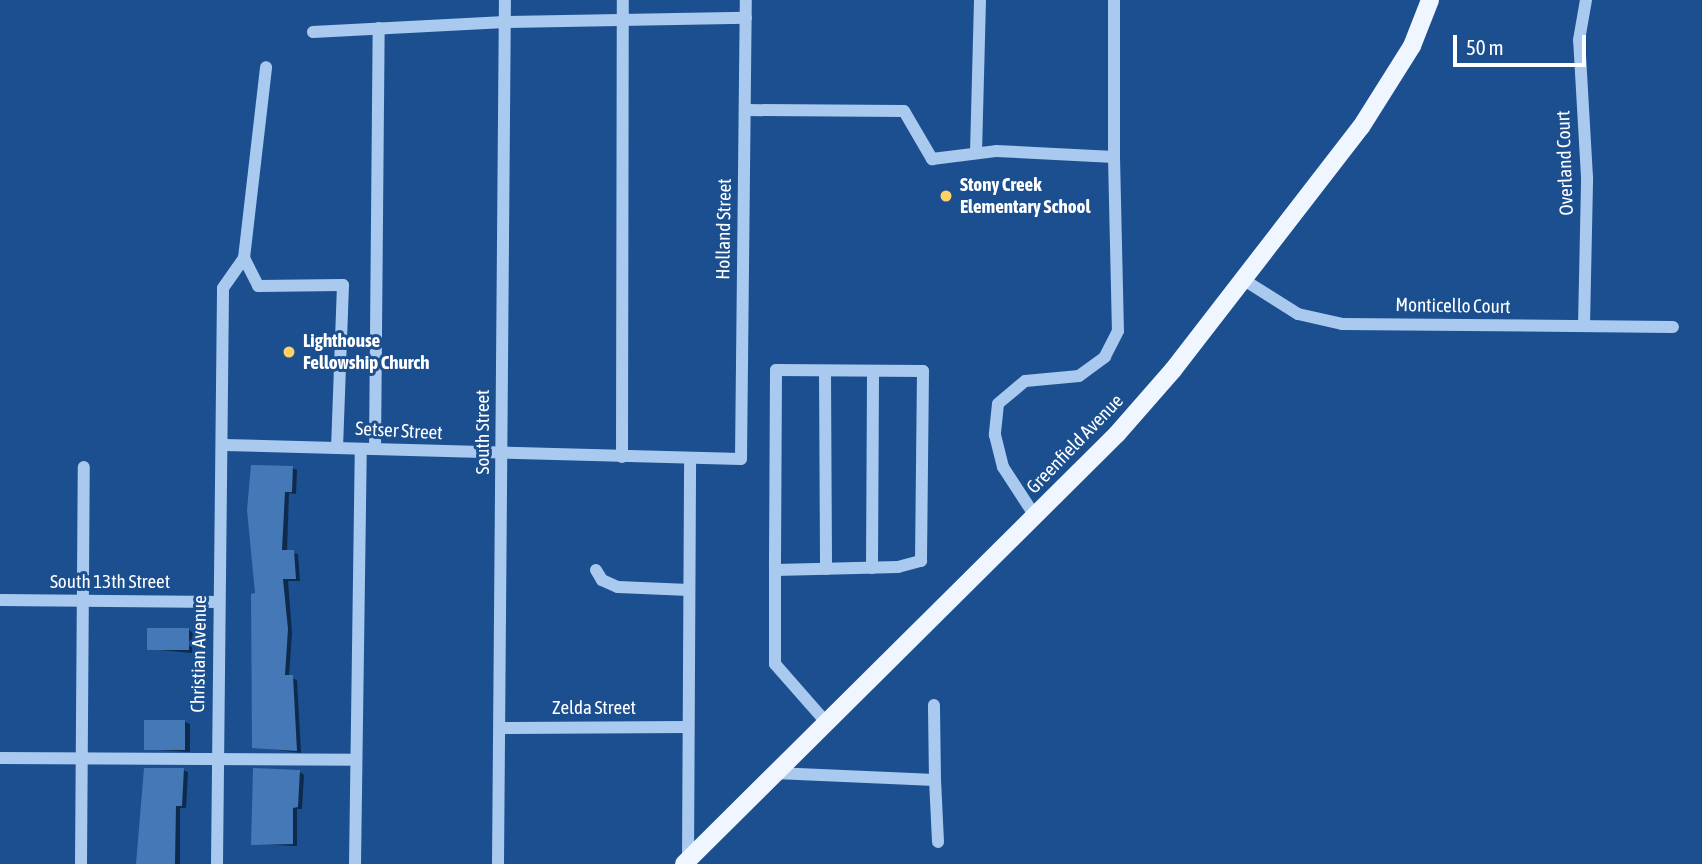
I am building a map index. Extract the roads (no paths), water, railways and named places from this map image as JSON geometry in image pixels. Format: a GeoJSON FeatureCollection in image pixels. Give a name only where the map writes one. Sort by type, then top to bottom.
{"type":"FeatureCollection","features":[{"type":"Feature","properties":{"kind":"main road","name":"Greenfield Avenue"},"geometry":{"type":"LineString","coordinates":[[686,862],[1117,434],[1244,280],[1388,88],[1412,46],[1430,0]]}},
{"type":"Feature","properties":{"kind":"street","name":"South Street"},"geometry":{"type":"LineString","coordinates":[[498,864],[505,0]]}},
{"type":"Feature","properties":{"kind":"street"},"geometry":{"type":"LineString","coordinates":[[622,457],[623,0]]}},
{"type":"Feature","properties":{"kind":"street","name":"Holland Street"},"geometry":{"type":"LineString","coordinates":[[741,458],[746,0]]}},
{"type":"Feature","properties":{"kind":"street"},"geometry":{"type":"LineString","coordinates":[[976,153],[980,0]]}},
{"type":"Feature","properties":{"kind":"street"},"geometry":{"type":"LineString","coordinates":[[1035,516],[1003,467],[995,435],[998,404],[1025,381],[1079,376],[1105,357],[1118,331],[1114,0]]}},
{"type":"Feature","properties":{"kind":"street","name":"Overland Court"},"geometry":{"type":"LineString","coordinates":[[1584,326],[1587,177],[1579,40],[1586,0]]}},
{"type":"Feature","properties":{"kind":"street"},"geometry":{"type":"LineString","coordinates":[[313,32],[505,22],[746,18]]}},
{"type":"Feature","properties":{"kind":"street"},"geometry":{"type":"LineString","coordinates":[[375,449],[379,28]]}},
{"type":"Feature","properties":{"kind":"street"},"geometry":{"type":"LineString","coordinates":[[266,66],[244,258],[258,286],[343,285],[337,448]]}},
{"type":"Feature","properties":{"kind":"street"},"geometry":{"type":"LineString","coordinates":[[745,110],[904,111],[932,159],[976,153],[1114,157]]}},
{"type":"Feature","properties":{"kind":"street","name":"Christian Avenue"},"geometry":{"type":"LineString","coordinates":[[217,864],[219,602],[224,445],[223,288],[244,258]]}},
{"type":"Feature","properties":{"kind":"street","name":"Monticello Court"},"geometry":{"type":"LineString","coordinates":[[1244,280],[1298,314],[1342,324],[1673,327]]}},
{"type":"Feature","properties":{"kind":"street"},"geometry":{"type":"LineString","coordinates":[[775,570],[872,568],[921,561],[923,372],[776,370],[775,570],[775,664],[826,722]]}},
{"type":"Feature","properties":{"kind":"street"},"geometry":{"type":"LineString","coordinates":[[825,371],[826,569]]}},
{"type":"Feature","properties":{"kind":"street"},"geometry":{"type":"LineString","coordinates":[[872,568],[873,371]]}},
{"type":"Feature","properties":{"kind":"street","name":"Setser Street"},"geometry":{"type":"LineString","coordinates":[[224,445],[502,456],[741,458]]}},
{"type":"Feature","properties":{"kind":"street"},"geometry":{"type":"LineString","coordinates":[[355,864],[361,449]]}},
{"type":"Feature","properties":{"kind":"street"},"geometry":{"type":"LineString","coordinates":[[686,862],[690,458]]}},
{"type":"Feature","properties":{"kind":"street"},"geometry":{"type":"LineString","coordinates":[[81,864],[80,601],[84,467]]}},
{"type":"Feature","properties":{"kind":"street"},"geometry":{"type":"LineString","coordinates":[[596,570],[602,580],[618,587],[689,590]]}},
{"type":"Feature","properties":{"kind":"street","name":"South 13th Street"},"geometry":{"type":"LineString","coordinates":[[0,600],[219,602]]}},
{"type":"Feature","properties":{"kind":"street"},"geometry":{"type":"LineString","coordinates":[[934,705],[938,842]]}},
{"type":"Feature","properties":{"kind":"street","name":"Zelda Street"},"geometry":{"type":"LineString","coordinates":[[500,729],[687,727]]}},
{"type":"Feature","properties":{"kind":"street"},"geometry":{"type":"LineString","coordinates":[[0,758],[356,760]]}},
{"type":"Feature","properties":{"kind":"street"},"geometry":{"type":"LineString","coordinates":[[775,773],[935,780]]}},
{"type":"Feature","properties":{"kind":"place","name":"Stony Creek Elementary School"},"geometry":{"type":"Point","coordinates":[946,196]}},
{"type":"Feature","properties":{"kind":"place","name":"Lighthouse Fellowship Church"},"geometry":{"type":"Point","coordinates":[289,352]}}]}
